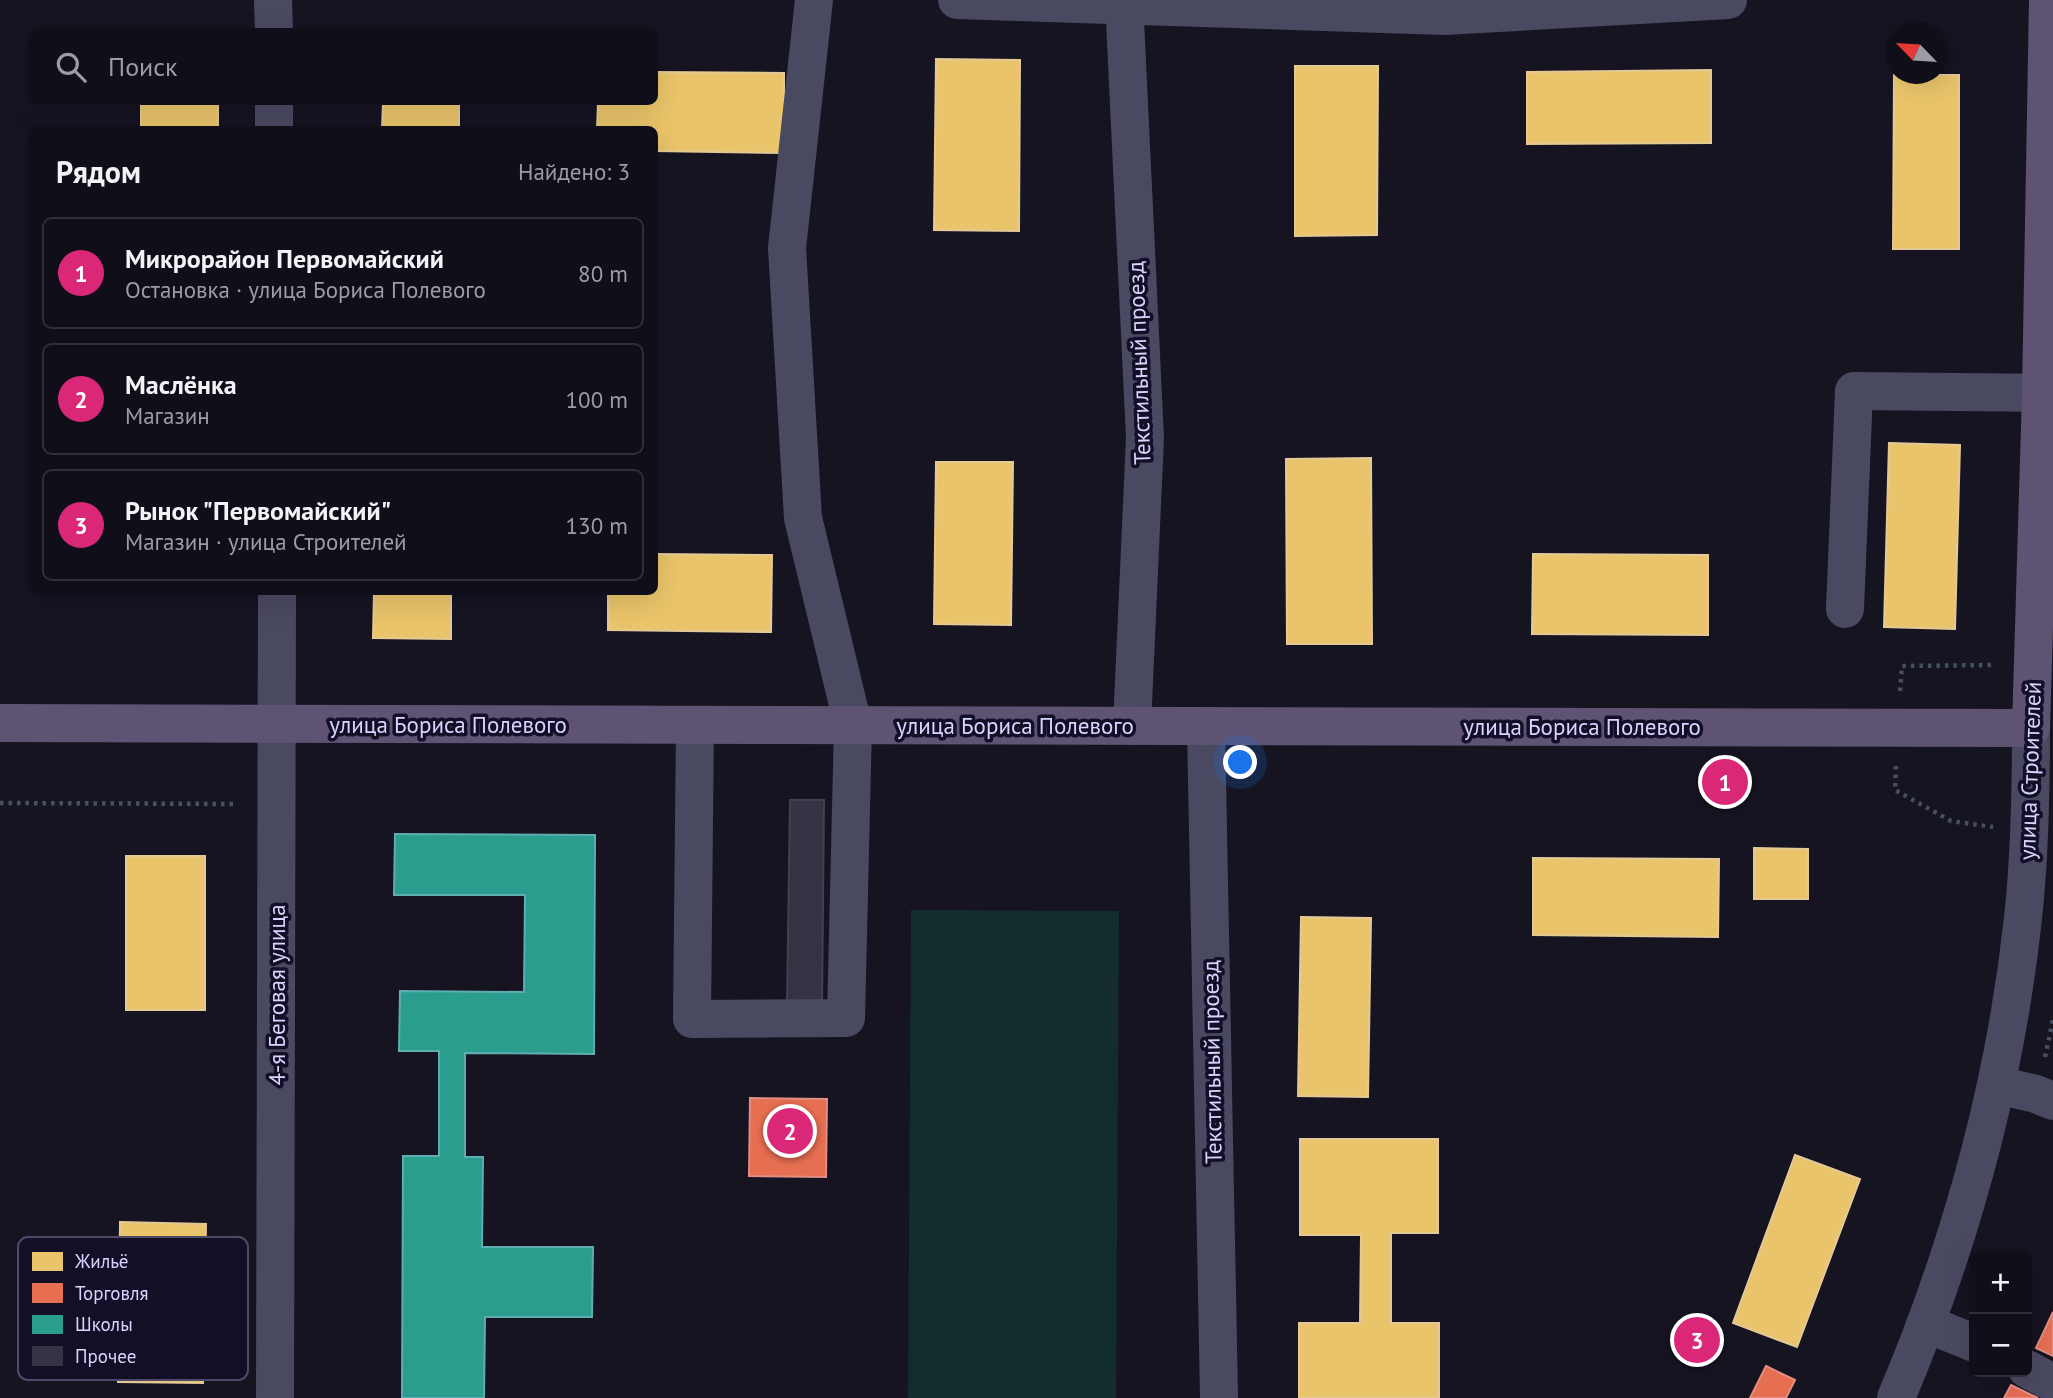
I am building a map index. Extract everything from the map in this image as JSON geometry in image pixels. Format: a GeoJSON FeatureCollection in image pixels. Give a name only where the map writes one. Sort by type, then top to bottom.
{"type":"FeatureCollection","features":[{"type":"Feature","properties":{"kind":"main road","name":"улица Строителей"},"geometry":{"type":"LineString","coordinates":[[2031,728],[2047,393],[2048,0]]}},
{"type":"Feature","properties":{"kind":"main road","name":"улица Бориса Полевого"},"geometry":{"type":"LineString","coordinates":[[0,723],[2031,728]]}},
{"type":"Feature","properties":{"kind":"street"},"geometry":{"type":"LineString","coordinates":[[273,0],[274,28]]}},
{"type":"Feature","properties":{"kind":"street"},"geometry":{"type":"LineString","coordinates":[[695,725],[692,1019],[846,1018],[853,725],[803,518],[787,248],[814,0]]}},
{"type":"Feature","properties":{"kind":"street"},"geometry":{"type":"LineString","coordinates":[[957,0],[1124,2],[1444,16],[1728,0]]}},
{"type":"Feature","properties":{"kind":"street","name":"Текстильный проезд"},"geometry":{"type":"LineString","coordinates":[[1124,2],[1145,438],[1132,726]]}},
{"type":"Feature","properties":{"kind":"street"},"geometry":{"type":"LineString","coordinates":[[274,105],[274,126]]}},
{"type":"Feature","properties":{"kind":"street"},"geometry":{"type":"LineString","coordinates":[[1845,608],[1854,391],[2047,393]]}},
{"type":"Feature","properties":{"kind":"street","name":"4-я Беговая улица"},"geometry":{"type":"LineString","coordinates":[[275,1398],[277,595]]}},
{"type":"Feature","properties":{"kind":"street","name":"Текстильный проезд"},"geometry":{"type":"LineString","coordinates":[[1206,726],[1219,1398]]}},
{"type":"Feature","properties":{"kind":"street","name":"улица Строителей"},"geometry":{"type":"LineString","coordinates":[[1896,1398],[1927,1324],[1974,1179],[1997,1085],[2023,917],[2029,832],[2031,728]]}},
{"type":"Feature","properties":{"kind":"street"},"geometry":{"type":"LineString","coordinates":[[1997,1085],[2053,1101]]}},
{"type":"Feature","properties":{"kind":"street"},"geometry":{"type":"LineString","coordinates":[[1927,1324],[1969,1341]]}},
{"type":"Feature","properties":{"kind":"street"},"geometry":{"type":"LineString","coordinates":[[2032,1372],[2053,1383]]}},
{"type":"Feature","properties":{"kind":"path"},"geometry":{"type":"LineString","coordinates":[[0,803],[277,805]]}},
{"type":"Feature","properties":{"kind":"green space"},"geometry":{"type":"Polygon","coordinates":[[[911,910],[1119,911],[1116,1398],[908,1398],[911,910]]]}},
{"type":"Feature","properties":{"kind":"building: Жильё"},"geometry":{"type":"Polygon","coordinates":[[[936,59],[1020,60],[1019,231],[934,230],[936,59]]]}},
{"type":"Feature","properties":{"kind":"building: Жильё"},"geometry":{"type":"Polygon","coordinates":[[[1295,66],[1378,66],[1377,235],[1295,236],[1295,66]]]}},
{"type":"Feature","properties":{"kind":"building: Жильё"},"geometry":{"type":"Polygon","coordinates":[[[1711,70],[1711,143],[1527,144],[1527,72],[1711,70]]]}},
{"type":"Feature","properties":{"kind":"building: Жильё"},"geometry":{"type":"Polygon","coordinates":[[[658,72],[784,73],[784,153],[658,151],[658,126],[597,126],[598,105],[658,105],[658,72]]]}},
{"type":"Feature","properties":{"kind":"building: Жильё"},"geometry":{"type":"Polygon","coordinates":[[[1948,75],[1959,75],[1959,249],[1893,249],[1894,84],[1948,84],[1948,75]]]}},
{"type":"Feature","properties":{"kind":"building: Жильё"},"geometry":{"type":"Polygon","coordinates":[[[141,105],[218,105],[218,126],[141,126],[141,105]]]}},
{"type":"Feature","properties":{"kind":"building: Жильё"},"geometry":{"type":"Polygon","coordinates":[[[383,105],[459,105],[459,126],[382,126],[383,105]]]}},
{"type":"Feature","properties":{"kind":"building: Жильё"},"geometry":{"type":"Polygon","coordinates":[[[1889,443],[1960,445],[1955,629],[1884,627],[1889,443]]]}},
{"type":"Feature","properties":{"kind":"building: Жильё"},"geometry":{"type":"Polygon","coordinates":[[[1371,458],[1372,644],[1287,644],[1286,459],[1371,458]]]}},
{"type":"Feature","properties":{"kind":"building: Жильё"},"geometry":{"type":"Polygon","coordinates":[[[936,462],[1013,462],[1011,625],[934,624],[936,462]]]}},
{"type":"Feature","properties":{"kind":"building: Жильё"},"geometry":{"type":"Polygon","coordinates":[[[658,554],[772,555],[771,632],[608,630],[608,595],[658,595],[658,554]]]}},
{"type":"Feature","properties":{"kind":"building: Жильё"},"geometry":{"type":"Polygon","coordinates":[[[1533,554],[1708,555],[1708,635],[1532,634],[1533,554]]]}},
{"type":"Feature","properties":{"kind":"building: Жильё"},"geometry":{"type":"Polygon","coordinates":[[[374,595],[451,595],[451,639],[373,638],[374,595]]]}},
{"type":"Feature","properties":{"kind":"building: Жильё"},"geometry":{"type":"Polygon","coordinates":[[[1754,848],[1808,849],[1808,899],[1754,899],[1754,848]]]}},
{"type":"Feature","properties":{"kind":"building: Жильё"},"geometry":{"type":"Polygon","coordinates":[[[126,856],[205,856],[205,1010],[126,1010],[126,856]]]}},
{"type":"Feature","properties":{"kind":"building: Жильё"},"geometry":{"type":"Polygon","coordinates":[[[1533,858],[1719,859],[1718,937],[1533,935],[1533,858]]]}},
{"type":"Feature","properties":{"kind":"building: Жильё"},"geometry":{"type":"Polygon","coordinates":[[[1301,917],[1371,918],[1368,1097],[1298,1096],[1301,917]]]}},
{"type":"Feature","properties":{"kind":"building: Жильё"},"geometry":{"type":"Polygon","coordinates":[[[1300,1139],[1438,1139],[1438,1233],[1391,1233],[1391,1323],[1439,1323],[1439,1398],[1299,1398],[1299,1323],[1360,1323],[1361,1235],[1300,1235],[1300,1139]]]}},
{"type":"Feature","properties":{"kind":"building: Жильё"},"geometry":{"type":"Polygon","coordinates":[[[1795,1155],[1860,1179],[1797,1347],[1733,1323],[1795,1155]]]}},
{"type":"Feature","properties":{"kind":"building: Жильё"},"geometry":{"type":"Polygon","coordinates":[[[120,1222],[206,1224],[206,1237],[120,1237],[120,1222]]]}},
{"type":"Feature","properties":{"kind":"building: Жильё"},"geometry":{"type":"Polygon","coordinates":[[[118,1380],[203,1380],[203,1383],[118,1380]]]}},
{"type":"Feature","properties":{"kind":"building: Торговля"},"geometry":{"type":"Polygon","coordinates":[[[750,1098],[827,1099],[826,1177],[749,1176],[750,1098]]]}},
{"type":"Feature","properties":{"kind":"building: Торговля"},"geometry":{"type":"Polygon","coordinates":[[[2053,1312],[2053,1356],[2036,1348],[2053,1312]]]}},
{"type":"Feature","properties":{"kind":"building: Торговля"},"geometry":{"type":"Polygon","coordinates":[[[1766,1366],[1795,1380],[1786,1398],[1750,1398],[1766,1366]]]}},
{"type":"Feature","properties":{"kind":"building: Торговля"},"geometry":{"type":"Polygon","coordinates":[[[2011,1385],[2038,1398],[2004,1398],[2011,1385]]]}},
{"type":"Feature","properties":{"kind":"building: Школы"},"geometry":{"type":"Polygon","coordinates":[[[395,834],[595,835],[594,1054],[465,1053],[465,1157],[483,1157],[482,1247],[593,1247],[592,1317],[485,1317],[484,1398],[402,1398],[403,1156],[439,1156],[439,1051],[399,1051],[400,991],[524,992],[525,895],[394,895],[395,834]]]}},
{"type":"Feature","properties":{"kind":"building: Прочее"},"geometry":{"type":"Polygon","coordinates":[[[790,800],[824,800],[822,1006],[787,1005],[790,800]]]}},
{"type":"Feature","properties":{"kind":"place","name":"Микрорайон Первомайский"},"geometry":{"type":"Point","coordinates":[1725,782]}},
{"type":"Feature","properties":{"kind":"place","name":"Маслёнка"},"geometry":{"type":"Point","coordinates":[790,1131]}},
{"type":"Feature","properties":{"kind":"place","name":"Рынок \"Первомайский\""},"geometry":{"type":"Point","coordinates":[1697,1340]}}]}
